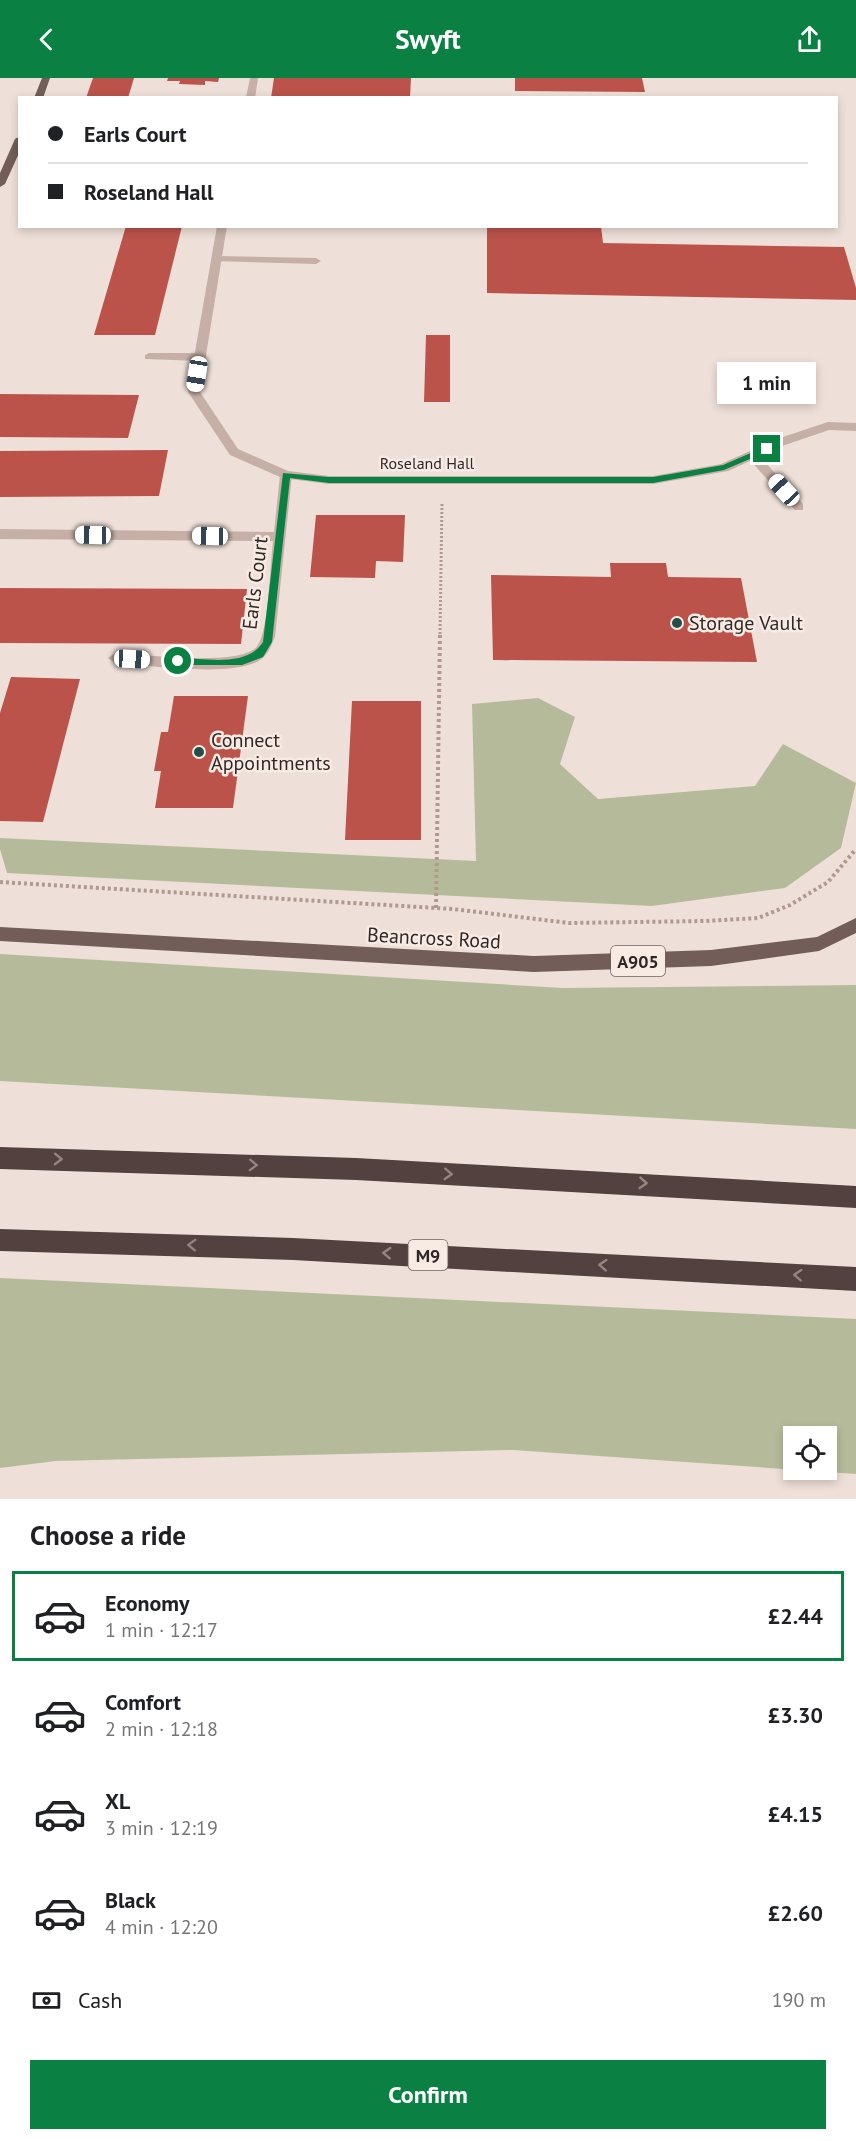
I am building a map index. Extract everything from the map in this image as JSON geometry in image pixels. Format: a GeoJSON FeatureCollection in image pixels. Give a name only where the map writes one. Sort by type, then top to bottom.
{"type":"FeatureCollection","features":[{"type":"Feature","properties":{"kind":"highway"},"geometry":{"type":"LineString","coordinates":[[0,1158],[356,1169],[856,1197]]}},
{"type":"Feature","properties":{"kind":"highway","name":"M9"},"geometry":{"type":"LineString","coordinates":[[0,1240],[293,1249],[856,1279]]}},
{"type":"Feature","properties":{"kind":"main road"},"geometry":{"type":"LineString","coordinates":[[39,96],[46,78]]}},
{"type":"Feature","properties":{"kind":"main road"},"geometry":{"type":"LineString","coordinates":[[0,184],[18,144]]}},
{"type":"Feature","properties":{"kind":"main road","name":"Beancross Road"},"geometry":{"type":"LineString","coordinates":[[1,935],[534,964],[711,958],[819,944],[856,925]]}},
{"type":"Feature","properties":{"kind":"street"},"geometry":{"type":"LineString","coordinates":[[250,96],[254,78]]}},
{"type":"Feature","properties":{"kind":"street","name":"Roseland Hall"},"geometry":{"type":"LineString","coordinates":[[222,228],[194,392],[234,452],[286,475],[329,480],[653,480],[724,468],[828,426],[856,427]]}},
{"type":"Feature","properties":{"kind":"street"},"geometry":{"type":"LineString","coordinates":[[217,259],[316,261]]}},
{"type":"Feature","properties":{"kind":"street"},"geometry":{"type":"LineString","coordinates":[[149,357],[200,357]]}},
{"type":"Feature","properties":{"kind":"street"},"geometry":{"type":"LineString","coordinates":[[752,455],[799,507]]}},
{"type":"Feature","properties":{"kind":"street","name":"Earls Court"},"geometry":{"type":"LineString","coordinates":[[116,658],[225,664],[242,662],[260,655],[267,642],[270,627],[286,475]]}},
{"type":"Feature","properties":{"kind":"street"},"geometry":{"type":"LineString","coordinates":[[0,534],[280,537]]}},
{"type":"Feature","properties":{"kind":"path"},"geometry":{"type":"LineString","coordinates":[[436,908],[443,480]]}},
{"type":"Feature","properties":{"kind":"path"},"geometry":{"type":"LineString","coordinates":[[0,882],[436,908],[569,923],[758,918],[790,905],[828,882],[856,849]]}},
{"type":"Feature","properties":{"kind":"green space"},"geometry":{"type":"Polygon","coordinates":[[[538,698],[575,717],[560,764],[598,799],[755,786],[783,744],[856,783],[841,848],[785,888],[652,906],[7,873],[0,849],[0,838],[476,861],[472,704],[538,698]]]}},
{"type":"Feature","properties":{"kind":"green space"},"geometry":{"type":"Polygon","coordinates":[[[0,954],[562,988],[856,985],[856,1129],[0,1081],[0,954]]]}},
{"type":"Feature","properties":{"kind":"green space"},"geometry":{"type":"Polygon","coordinates":[[[0,1278],[856,1319],[856,1474],[837,1473],[837,1426],[783,1426],[783,1469],[513,1450],[56,1461],[0,1468],[0,1278]]]}},
{"type":"Feature","properties":{"kind":"building"},"geometry":{"type":"Polygon","coordinates":[[[93,78],[134,78],[129,96],[87,96],[93,78]]]}},
{"type":"Feature","properties":{"kind":"building"},"geometry":{"type":"Polygon","coordinates":[[[168,78],[219,78],[218,82],[205,81],[205,85],[179,84],[180,81],[167,81],[168,78]]]}},
{"type":"Feature","properties":{"kind":"building"},"geometry":{"type":"Polygon","coordinates":[[[274,78],[411,78],[410,96],[271,96],[274,78]]]}},
{"type":"Feature","properties":{"kind":"building"},"geometry":{"type":"Polygon","coordinates":[[[515,78],[642,78],[645,92],[515,91],[515,78]]]}},
{"type":"Feature","properties":{"kind":"building"},"geometry":{"type":"Polygon","coordinates":[[[125,228],[182,228],[155,335],[94,335],[125,228]]]}},
{"type":"Feature","properties":{"kind":"building"},"geometry":{"type":"Polygon","coordinates":[[[487,228],[601,228],[603,243],[844,247],[856,288],[856,300],[487,293],[487,228]]]}},
{"type":"Feature","properties":{"kind":"building"},"geometry":{"type":"Polygon","coordinates":[[[426,335],[450,335],[450,402],[424,402],[426,335]]]}},
{"type":"Feature","properties":{"kind":"building"},"geometry":{"type":"Polygon","coordinates":[[[0,394],[139,395],[128,438],[0,437],[0,394]]]}},
{"type":"Feature","properties":{"kind":"building"},"geometry":{"type":"Polygon","coordinates":[[[168,450],[159,496],[0,497],[0,451],[168,450]]]}},
{"type":"Feature","properties":{"kind":"building"},"geometry":{"type":"Polygon","coordinates":[[[316,515],[405,515],[403,562],[376,561],[375,578],[310,577],[316,515]]]}},
{"type":"Feature","properties":{"kind":"building"},"geometry":{"type":"Polygon","coordinates":[[[610,563],[666,563],[668,577],[741,578],[757,662],[493,660],[491,575],[611,577],[610,563]]]}},
{"type":"Feature","properties":{"kind":"building"},"geometry":{"type":"Polygon","coordinates":[[[0,588],[247,589],[241,644],[0,643],[0,588]]]}},
{"type":"Feature","properties":{"kind":"building"},"geometry":{"type":"Polygon","coordinates":[[[11,677],[80,679],[43,822],[0,821],[0,713],[11,677]]]}},
{"type":"Feature","properties":{"kind":"building","name":"Connect Appointments"},"geometry":{"type":"Polygon","coordinates":[[[174,696],[248,696],[233,808],[155,808],[161,771],[154,771],[161,732],[168,732],[174,696]]]}},
{"type":"Feature","properties":{"kind":"building"},"geometry":{"type":"Polygon","coordinates":[[[352,701],[421,701],[421,840],[345,840],[352,701]]]}},
{"type":"Feature","properties":{"kind":"place","name":"Storage Vault"},"geometry":{"type":"Point","coordinates":[677,623]}},
{"type":"Feature","properties":{"kind":"place","name":"Connect Appointments"},"geometry":{"type":"Point","coordinates":[199,752]}},
{"type":"Feature","properties":{"kind":"route"},"geometry":{"type":"LineString","coordinates":[[178,661],[225,664],[242,662],[260,655],[267,642],[270,627],[286,475],[329,480],[653,480],[724,468],[767,449]]}}]}
